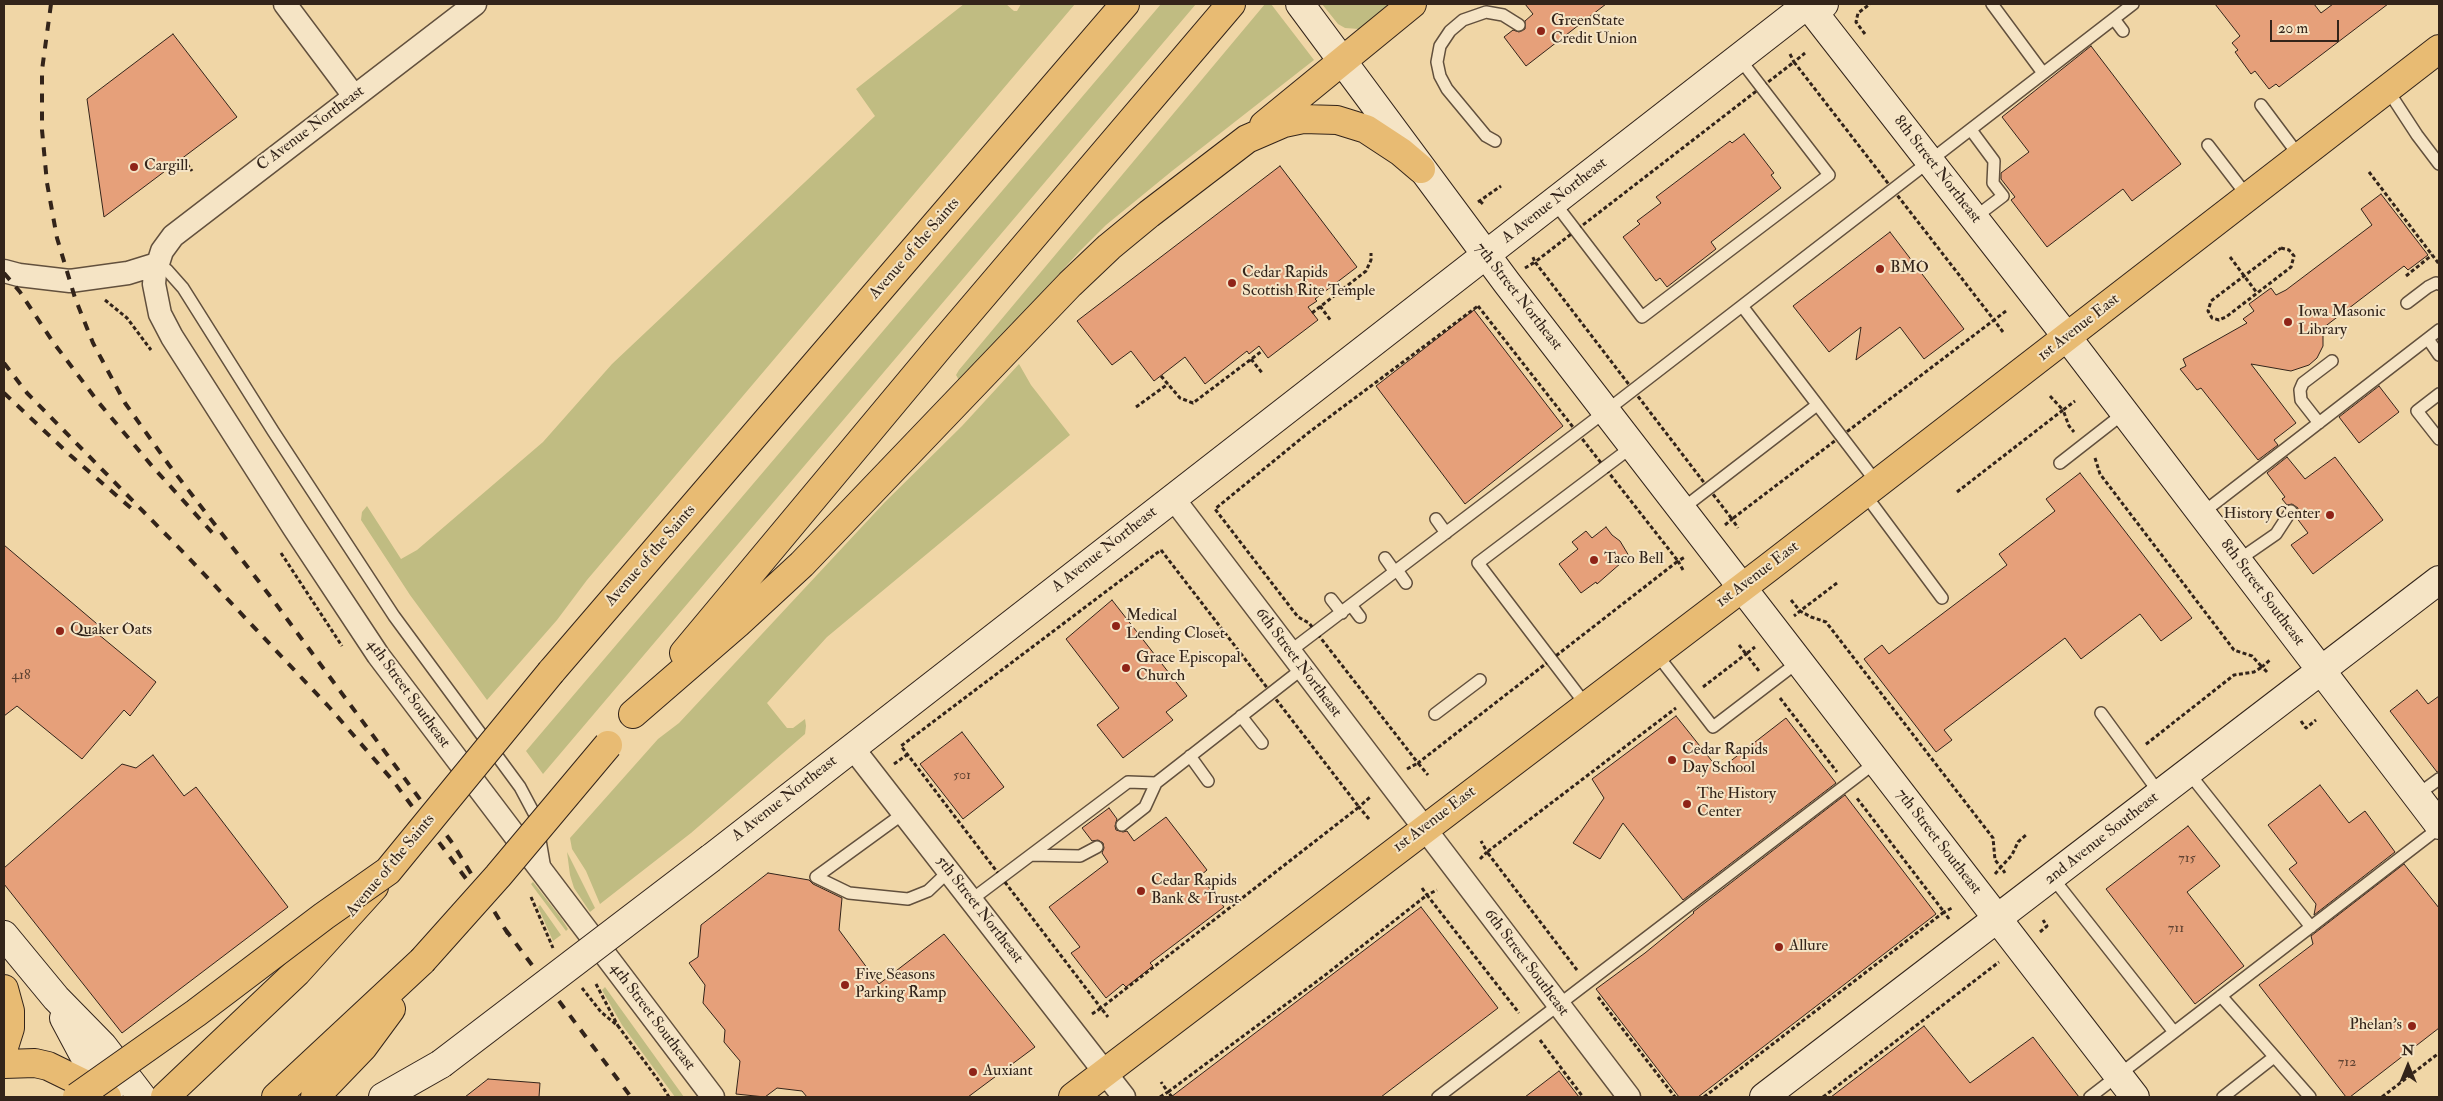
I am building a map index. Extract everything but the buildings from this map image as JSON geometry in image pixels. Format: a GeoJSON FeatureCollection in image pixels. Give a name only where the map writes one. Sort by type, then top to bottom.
{"type":"FeatureCollection","features":[{"type":"Feature","properties":{"kind":"main road"},"geometry":{"type":"LineString","coordinates":[[276,1097],[422,961],[498,876],[934,353],[1231,4]]}},
{"type":"Feature","properties":{"kind":"main road","name":"7th Street Northeast"},"geometry":{"type":"LineString","coordinates":[[1300,4],[1485,255],[1742,587]]}},
{"type":"Feature","properties":{"kind":"main road"},"geometry":{"type":"LineString","coordinates":[[633,714],[737,624],[802,564],[950,412],[1070,284],[1102,254],[1149,214],[1247,139],[1337,52],[1412,4]]}},
{"type":"Feature","properties":{"kind":"main road"},"geometry":{"type":"LineString","coordinates":[[1808,4],[1824,4]]}},
{"type":"Feature","properties":{"kind":"main road","name":"A Avenue Northeast"},"geometry":{"type":"LineString","coordinates":[[402,1097],[441,1064],[711,858],[1808,4]]}},
{"type":"Feature","properties":{"kind":"main road","name":"8th Street Northeast"},"geometry":{"type":"LineString","coordinates":[[1808,4],[2067,338]]}},
{"type":"Feature","properties":{"kind":"main road","name":"Avenue of the Saints"},"geometry":{"type":"LineString","coordinates":[[166,1097],[297,972],[388,871],[551,672],[1124,5]]}},
{"type":"Feature","properties":{"kind":"main road","name":"1st Avenue East"},"geometry":{"type":"LineString","coordinates":[[1073,1097],[2067,338],[2439,49]]}},
{"type":"Feature","properties":{"kind":"main road"},"geometry":{"type":"LineString","coordinates":[[1247,139],[1284,123],[1303,119],[1336,120],[1366,129],[1402,152],[1421,170]]}},
{"type":"Feature","properties":{"kind":"main road","name":"8th Street Southeast"},"geometry":{"type":"LineString","coordinates":[[2067,338],[2439,826]]}},
{"type":"Feature","properties":{"kind":"main road","name":"2nd Avenue Southeast"},"geometry":{"type":"LineString","coordinates":[[1764,1097],[2439,580]]}},
{"type":"Feature","properties":{"kind":"main road","name":"7th Street Southeast"},"geometry":{"type":"LineString","coordinates":[[1742,587],[2135,1097]]}},
{"type":"Feature","properties":{"kind":"main road"},"geometry":{"type":"LineString","coordinates":[[77,1097],[196,1013],[324,916],[388,871]]}},
{"type":"Feature","properties":{"kind":"main road"},"geometry":{"type":"LineString","coordinates":[[4,935],[56,998],[103,1046],[142,1097]]}},
{"type":"Feature","properties":{"kind":"main road"},"geometry":{"type":"LineString","coordinates":[[315,1097],[363,1047],[422,961]]}},
{"type":"Feature","properties":{"kind":"main road"},"geometry":{"type":"LineString","coordinates":[[4,989],[10,1011],[10,1028],[4,1047]]}},
{"type":"Feature","properties":{"kind":"main road"},"geometry":{"type":"LineString","coordinates":[[56,998],[69,1029],[108,1097]]}},
{"type":"Feature","properties":{"kind":"main road"},"geometry":{"type":"LineString","coordinates":[[4,1064],[20,1062],[48,1066],[108,1097]]}},
{"type":"Feature","properties":{"kind":"main road"},"geometry":{"type":"LineString","coordinates":[[383,1097],[441,1064]]}},
{"type":"Feature","properties":{"kind":"street"},"geometry":{"type":"LineString","coordinates":[[285,4],[354,96]]}},
{"type":"Feature","properties":{"kind":"street","name":"C Avenue Northeast"},"geometry":{"type":"LineString","coordinates":[[157,264],[167,244],[186,224],[475,4]]}},
{"type":"Feature","properties":{"kind":"street"},"geometry":{"type":"LineString","coordinates":[[4,271],[60,281],[84,280],[136,271],[157,264]]}},
{"type":"Feature","properties":{"kind":"street","name":"4th Street Southeast"},"geometry":{"type":"LineString","coordinates":[[157,264],[154,284],[156,296],[160,314],[172,337],[378,655],[713,1097]]}},
{"type":"Feature","properties":{"kind":"street","name":"6th Street Northeast"},"geometry":{"type":"LineString","coordinates":[[1172,498],[1424,829]]}},
{"type":"Feature","properties":{"kind":"street","name":"5th Street Northeast"},"geometry":{"type":"LineString","coordinates":[[852,747],[1124,1097]]}},
{"type":"Feature","properties":{"kind":"street","name":"6th Street Southeast"},"geometry":{"type":"LineString","coordinates":[[1424,829],[1629,1097]]}},
{"type":"Feature","properties":{"kind":"lane"},"geometry":{"type":"LineString","coordinates":[[1992,4],[2043,73]]}},
{"type":"Feature","properties":{"kind":"lane"},"geometry":{"type":"LineString","coordinates":[[1122,825],[1145,807],[1156,783],[1241,716],[1342,612],[2134,4]]}},
{"type":"Feature","properties":{"kind":"lane"},"geometry":{"type":"LineString","coordinates":[[1495,142],[1486,136],[1447,89],[1440,76],[1437,62],[1440,46],[1450,31],[1463,20],[1486,12],[1503,14],[1519,25]]}},
{"type":"Feature","properties":{"kind":"lane"},"geometry":{"type":"LineString","coordinates":[[2114,19],[2123,31]]}},
{"type":"Feature","properties":{"kind":"lane"},"geometry":{"type":"LineString","coordinates":[[1554,202],[1642,317],[1829,175],[1739,58]]}},
{"type":"Feature","properties":{"kind":"lane"},"geometry":{"type":"LineString","coordinates":[[2387,89],[2417,135],[2439,164]]}},
{"type":"Feature","properties":{"kind":"lane"},"geometry":{"type":"LineString","coordinates":[[2261,105],[2300,157]]}},
{"type":"Feature","properties":{"kind":"lane"},"geometry":{"type":"LineString","coordinates":[[1971,130],[1994,161],[1993,183],[2003,196],[1974,218]]}},
{"type":"Feature","properties":{"kind":"lane"},"geometry":{"type":"LineString","coordinates":[[2208,144],[2248,197]]}},
{"type":"Feature","properties":{"kind":"lane"},"geometry":{"type":"LineString","coordinates":[[157,264],[167,270],[183,288],[273,432],[394,616],[520,787],[536,817],[546,878]]}},
{"type":"Feature","properties":{"kind":"lane"},"geometry":{"type":"LineString","coordinates":[[2407,303],[2428,287],[2436,283],[2439,284]]}},
{"type":"Feature","properties":{"kind":"lane"},"geometry":{"type":"LineString","coordinates":[[1742,306],[1817,405],[1942,598]]}},
{"type":"Feature","properties":{"kind":"lane"},"geometry":{"type":"LineString","coordinates":[[2201,514],[2439,330]]}},
{"type":"Feature","properties":{"kind":"lane"},"geometry":{"type":"LineString","coordinates":[[2428,339],[2439,355]]}},
{"type":"Feature","properties":{"kind":"lane"},"geometry":{"type":"LineString","coordinates":[[2319,423],[2301,400],[2300,390],[2303,383],[2332,361]]}},
{"type":"Feature","properties":{"kind":"lane"},"geometry":{"type":"LineString","coordinates":[[2439,394],[2417,411],[2439,439]]}},
{"type":"Feature","properties":{"kind":"lane"},"geometry":{"type":"LineString","coordinates":[[1682,509],[1817,405]]}},
{"type":"Feature","properties":{"kind":"lane"},"geometry":{"type":"LineString","coordinates":[[2060,462],[2124,413]]}},
{"type":"Feature","properties":{"kind":"lane"},"geometry":{"type":"LineString","coordinates":[[1586,705],[1478,563],[1633,446]]}},
{"type":"Feature","properties":{"kind":"lane"},"geometry":{"type":"LineString","coordinates":[[2238,561],[2276,534],[2291,511]]}},
{"type":"Feature","properties":{"kind":"lane"},"geometry":{"type":"LineString","coordinates":[[1436,519],[1446,533]]}},
{"type":"Feature","properties":{"kind":"lane"},"geometry":{"type":"LineString","coordinates":[[1385,558],[1406,583]]}},
{"type":"Feature","properties":{"kind":"lane"},"geometry":{"type":"LineString","coordinates":[[1331,599],[1342,612]]}},
{"type":"Feature","properties":{"kind":"lane"},"geometry":{"type":"LineString","coordinates":[[1351,605],[1360,617]]}},
{"type":"Feature","properties":{"kind":"lane"},"geometry":{"type":"LineString","coordinates":[[1655,652],[1714,727],[1798,662]]}},
{"type":"Feature","properties":{"kind":"lane"},"geometry":{"type":"LineString","coordinates":[[1435,714],[1480,680]]}},
{"type":"Feature","properties":{"kind":"lane"},"geometry":{"type":"LineString","coordinates":[[2101,713],[2160,794]]}},
{"type":"Feature","properties":{"kind":"lane"},"geometry":{"type":"LineString","coordinates":[[1241,716],[1262,743]]}},
{"type":"Feature","properties":{"kind":"lane"},"geometry":{"type":"LineString","coordinates":[[1190,756],[1208,780]]}},
{"type":"Feature","properties":{"kind":"lane"},"geometry":{"type":"LineString","coordinates":[[1438,1097],[1876,762]]}},
{"type":"Feature","properties":{"kind":"lane"},"geometry":{"type":"LineString","coordinates":[[2188,772],[2311,927]]}},
{"type":"Feature","properties":{"kind":"lane"},"geometry":{"type":"LineString","coordinates":[[2417,796],[2439,779]]}},
{"type":"Feature","properties":{"kind":"lane"},"geometry":{"type":"LineString","coordinates":[[971,900],[1128,782],[1156,783]]}},
{"type":"Feature","properties":{"kind":"lane"},"geometry":{"type":"LineString","coordinates":[[904,814],[816,877],[849,892],[908,899],[928,891],[949,871]]}},
{"type":"Feature","properties":{"kind":"lane"},"geometry":{"type":"LineString","coordinates":[[2090,1097],[2439,826]]}},
{"type":"Feature","properties":{"kind":"lane"},"geometry":{"type":"LineString","coordinates":[[1032,855],[1080,856],[1097,847]]}},
{"type":"Feature","properties":{"kind":"lane"},"geometry":{"type":"LineString","coordinates":[[2052,877],[2174,1032]]}},
{"type":"Feature","properties":{"kind":"lane"},"geometry":{"type":"LineString","coordinates":[[2221,996],[2310,1097]]}},
{"type":"Feature","properties":{"kind":"lane"},"geometry":{"type":"LineString","coordinates":[[2223,1097],[2274,1057]]}},
{"type":"Feature","properties":{"kind":"path"},"geometry":{"type":"LineString","coordinates":[[1790,54],[1794,62],[1805,53]]}},
{"type":"Feature","properties":{"kind":"path"},"geometry":{"type":"LineString","coordinates":[[187,164],[192,171]]}},
{"type":"Feature","properties":{"kind":"path"},"geometry":{"type":"LineString","coordinates":[[2368,172],[2439,264]]}},
{"type":"Feature","properties":{"kind":"path"},"geometry":{"type":"LineString","coordinates":[[1484,205],[1479,202],[1501,186]]}},
{"type":"Feature","properties":{"kind":"path"},"geometry":{"type":"LineString","coordinates":[[2281,248],[2286,248],[2292,252],[2295,259],[2291,266],[2223,319],[2215,320],[2209,315],[2208,311],[2211,301],[2244,276],[2281,248]]}},
{"type":"Feature","properties":{"kind":"path"},"geometry":{"type":"LineString","coordinates":[[1312,312],[1366,271],[1371,260],[1371,253]]}},
{"type":"Feature","properties":{"kind":"path"},"geometry":{"type":"LineString","coordinates":[[1525,268],[1535,262],[1532,255]]}},
{"type":"Feature","properties":{"kind":"path"},"geometry":{"type":"LineString","coordinates":[[2406,276],[2432,255]]}},
{"type":"Feature","properties":{"kind":"path"},"geometry":{"type":"LineString","coordinates":[[2230,257],[2257,293]]}},
{"type":"Feature","properties":{"kind":"path"},"geometry":{"type":"LineString","coordinates":[[1320,306],[1331,321]]}},
{"type":"Feature","properties":{"kind":"path"},"geometry":{"type":"LineString","coordinates":[[2003,332],[1994,320],[2006,311]]}},
{"type":"Feature","properties":{"kind":"path"},"geometry":{"type":"LineString","coordinates":[[1161,376],[1182,400],[1193,403],[1262,350]]}},
{"type":"Feature","properties":{"kind":"path"},"geometry":{"type":"LineString","coordinates":[[1251,359],[1263,374]]}},
{"type":"Feature","properties":{"kind":"path"},"geometry":{"type":"LineString","coordinates":[[1136,407],[1168,384]]}},
{"type":"Feature","properties":{"kind":"path"},"geometry":{"type":"LineString","coordinates":[[2050,396],[2064,410],[2069,426],[2095,458],[2100,474],[2234,650],[2252,656],[2267,672]]}},
{"type":"Feature","properties":{"kind":"path"},"geometry":{"type":"LineString","coordinates":[[1957,492],[2075,401]]}},
{"type":"Feature","properties":{"kind":"path"},"geometry":{"type":"LineString","coordinates":[[1726,525],[1732,519],[1738,528]]}},
{"type":"Feature","properties":{"kind":"path"},"geometry":{"type":"LineString","coordinates":[[1683,570],[1678,562],[1684,557]]}},
{"type":"Feature","properties":{"kind":"path"},"geometry":{"type":"LineString","coordinates":[[1792,618],[1837,583]]}},
{"type":"Feature","properties":{"kind":"path"},"geometry":{"type":"LineString","coordinates":[[1791,600],[1800,611],[1811,618],[1826,622],[1993,838],[1995,860],[2005,873]]}},
{"type":"Feature","properties":{"kind":"path"},"geometry":{"type":"LineString","coordinates":[[1740,645],[1746,654],[1755,647]]}},
{"type":"Feature","properties":{"kind":"path"},"geometry":{"type":"LineString","coordinates":[[2143,747],[2234,675],[2254,672],[2271,658]]}},
{"type":"Feature","properties":{"kind":"path"},"geometry":{"type":"LineString","coordinates":[[2301,721],[2306,728],[2316,720]]}},
{"type":"Feature","properties":{"kind":"path"},"geometry":{"type":"LineString","coordinates":[[891,766],[908,754]]}},
{"type":"Feature","properties":{"kind":"path"},"geometry":{"type":"LineString","coordinates":[[1406,770],[1418,763],[1428,775]]}},
{"type":"Feature","properties":{"kind":"path"},"geometry":{"type":"LineString","coordinates":[[1369,819],[1359,807],[1370,797]]}},
{"type":"Feature","properties":{"kind":"path"},"geometry":{"type":"LineString","coordinates":[[1993,876],[2012,855],[2018,842],[2026,835]]}},
{"type":"Feature","properties":{"kind":"path"},"geometry":{"type":"LineString","coordinates":[[1480,859],[1487,852],[1481,841]]}},
{"type":"Feature","properties":{"kind":"path"},"geometry":{"type":"LineString","coordinates":[[1422,888],[1583,1097]]}},
{"type":"Feature","properties":{"kind":"path"},"geometry":{"type":"LineString","coordinates":[[1160,1097],[1324,976],[1427,895],[1437,890]]}},
{"type":"Feature","properties":{"kind":"path"},"geometry":{"type":"LineString","coordinates":[[1949,919],[1944,912],[1952,908]]}},
{"type":"Feature","properties":{"kind":"path"},"geometry":{"type":"LineString","coordinates":[[2038,934],[2048,926],[2043,920]]}},
{"type":"Feature","properties":{"kind":"path"},"geometry":{"type":"LineString","coordinates":[[1823,1097],[1999,962]]}},
{"type":"Feature","properties":{"kind":"path"},"geometry":{"type":"LineString","coordinates":[[1092,1014],[1101,1008],[1108,1017]]}},
{"type":"Feature","properties":{"kind":"path"},"geometry":{"type":"LineString","coordinates":[[618,1026],[669,1097]]}},
{"type":"Feature","properties":{"kind":"path"},"geometry":{"type":"LineString","coordinates":[[2382,1097],[2439,1053]]}},
{"type":"Feature","properties":{"kind":"path"},"geometry":{"type":"LineString","coordinates":[[1161,1082],[1172,1097]]}},
{"type":"Feature","properties":{"kind":"shaded area"},"geometry":{"type":"Polygon","coordinates":[[[964,4],[1006,4],[1014,11],[1017,11],[1021,4],[1075,4],[587,580],[557,620],[487,700],[410,595],[361,520],[362,512],[367,506],[401,559],[417,550],[543,442],[612,364],[875,116],[856,89],[964,4]]]}},
{"type":"Feature","properties":{"kind":"shaded area"},"geometry":{"type":"Polygon","coordinates":[[[1161,4],[1196,4],[543,774],[526,751],[1161,4]]]}},
{"type":"Feature","properties":{"kind":"shaded area"},"geometry":{"type":"Polygon","coordinates":[[[1265,4],[1271,4],[1314,60],[1106,225],[960,382],[956,375],[959,370],[1265,4]]]}},
{"type":"Feature","properties":{"kind":"shaded area"},"geometry":{"type":"Polygon","coordinates":[[[1322,4],[1399,4],[1359,29],[1345,28],[1338,24],[1322,4]]]}},
{"type":"Feature","properties":{"kind":"shaded area"},"geometry":{"type":"Polygon","coordinates":[[[1019,364],[1031,385],[1070,435],[827,637],[767,703],[787,728],[793,728],[805,719],[805,734],[691,833],[600,904],[586,871],[572,849],[570,838],[658,739],[679,723],[885,502],[962,426],[1019,364]]]}},
{"type":"Feature","properties":{"kind":"shaded area"},"geometry":{"type":"Polygon","coordinates":[[[567,852],[595,908],[590,912],[574,888],[567,852]]]}},
{"type":"Feature","properties":{"kind":"shaded area"},"geometry":{"type":"Polygon","coordinates":[[[533,882],[561,918],[568,929],[566,931],[531,884],[533,882]]]}},
{"type":"Feature","properties":{"kind":"shaded area"},"geometry":{"type":"Polygon","coordinates":[[[540,905],[561,935],[553,941],[538,907],[540,905]]]}},
{"type":"Feature","properties":{"kind":"shaded area"},"geometry":{"type":"Polygon","coordinates":[[[605,987],[684,1097],[675,1097],[622,1025],[602,990],[605,987]]]}},
{"type":"Feature","properties":{"kind":"railway"},"geometry":{"type":"LineString","coordinates":[[51,4],[42,70],[42,130],[47,183],[57,238],[75,298],[93,343],[125,403],[169,465],[270,596],[453,844],[508,934]]}},
{"type":"Feature","properties":{"kind":"railway"},"geometry":{"type":"LineString","coordinates":[[4,273],[20,292],[53,342],[99,403],[152,466],[218,539]]}},
{"type":"Feature","properties":{"kind":"railway"},"geometry":{"type":"LineString","coordinates":[[4,363],[27,393],[187,556],[330,708],[394,782],[470,884]]}},
{"type":"Feature","properties":{"kind":"railway"},"geometry":{"type":"LineString","coordinates":[[4,393],[70,455],[132,509]]}},
{"type":"Feature","properties":{"kind":"railway"},"geometry":{"type":"LineString","coordinates":[[505,929],[631,1097]]}},
{"type":"Feature","properties":{"kind":"place","name":"GreenState Credit Union"},"geometry":{"type":"Point","coordinates":[1541,31]}},
{"type":"Feature","properties":{"kind":"place","name":"Cargill"},"geometry":{"type":"Point","coordinates":[134,167]}},
{"type":"Feature","properties":{"kind":"place","name":"BMO"},"geometry":{"type":"Point","coordinates":[1880,269]}},
{"type":"Feature","properties":{"kind":"place","name":"Cedar Rapids Scottish Rite Temple"},"geometry":{"type":"Point","coordinates":[1232,283]}},
{"type":"Feature","properties":{"kind":"place","name":"Iowa Masonic Library"},"geometry":{"type":"Point","coordinates":[2288,322]}},
{"type":"Feature","properties":{"kind":"place","name":"History Center"},"geometry":{"type":"Point","coordinates":[2330,515]}},
{"type":"Feature","properties":{"kind":"place","name":"Taco Bell"},"geometry":{"type":"Point","coordinates":[1594,560]}},
{"type":"Feature","properties":{"kind":"place","name":"Medical Lending Closet"},"geometry":{"type":"Point","coordinates":[1116,626]}},
{"type":"Feature","properties":{"kind":"place","name":"Quaker Oats"},"geometry":{"type":"Point","coordinates":[60,631]}},
{"type":"Feature","properties":{"kind":"place","name":"Grace Episcopal Church"},"geometry":{"type":"Point","coordinates":[1126,668]}},
{"type":"Feature","properties":{"kind":"place","name":"Cedar Rapids Day School"},"geometry":{"type":"Point","coordinates":[1672,760]}},
{"type":"Feature","properties":{"kind":"place","name":"The History Center"},"geometry":{"type":"Point","coordinates":[1687,804]}},
{"type":"Feature","properties":{"kind":"place","name":"Cedar Rapids Bank & Trust"},"geometry":{"type":"Point","coordinates":[1141,891]}},
{"type":"Feature","properties":{"kind":"place","name":"Allure"},"geometry":{"type":"Point","coordinates":[1779,947]}},
{"type":"Feature","properties":{"kind":"place","name":"Five Seasons Parking Ramp"},"geometry":{"type":"Point","coordinates":[845,985]}},
{"type":"Feature","properties":{"kind":"place","name":"Phelan's"},"geometry":{"type":"Point","coordinates":[2412,1026]}},
{"type":"Feature","properties":{"kind":"place","name":"Auxiant"},"geometry":{"type":"Point","coordinates":[973,1072]}}]}
